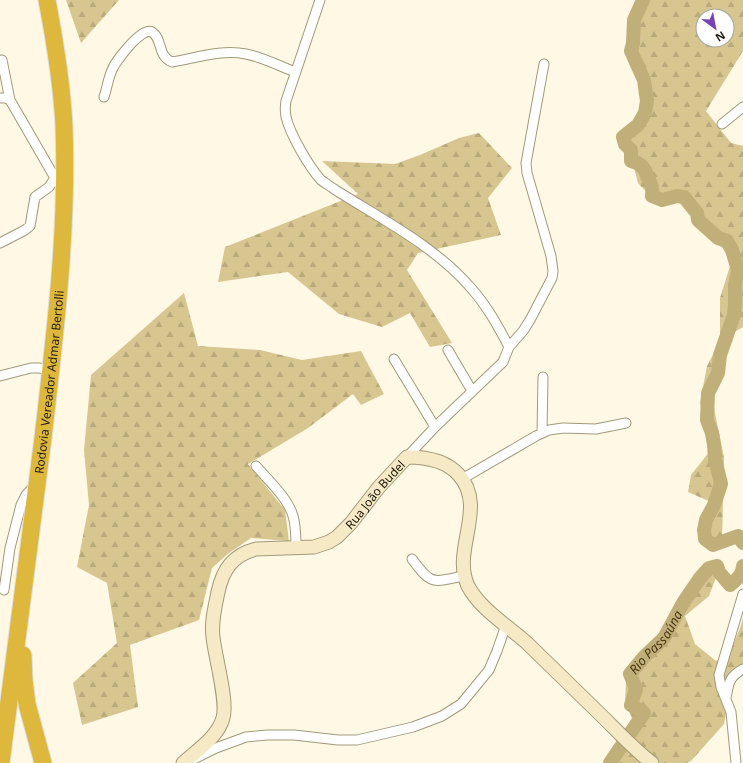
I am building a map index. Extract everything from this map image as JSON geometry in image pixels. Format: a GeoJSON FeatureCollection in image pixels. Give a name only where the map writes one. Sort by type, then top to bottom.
{"type":"FeatureCollection","features":[{"type":"Feature","properties":{"kind":"highway","name":"Rodovia Vereador Admar Bertolli"},"geometry":{"type":"LineString","coordinates":[[1,763],[59,297],[62,241],[59,178],[64,126],[60,78],[48,0]]}},
{"type":"Feature","properties":{"kind":"highway"},"geometry":{"type":"LineString","coordinates":[[22,602],[25,692],[30,717],[43,763]]}},
{"type":"Feature","properties":{"kind":"highway"},"geometry":{"type":"LineString","coordinates":[[0,717],[13,670]]}},
{"type":"Feature","properties":{"kind":"street"},"geometry":{"type":"LineString","coordinates":[[320,0],[286,101],[286,117],[290,130],[311,166],[322,180],[334,190],[424,246],[458,274],[472,288],[491,314],[508,347]]}},
{"type":"Feature","properties":{"kind":"street"},"geometry":{"type":"LineString","coordinates":[[104,97],[115,64],[141,34],[149,32],[152,32],[155,36],[164,56],[172,62],[209,54],[236,52],[255,56],[295,72]]}},
{"type":"Feature","properties":{"kind":"street"},"geometry":{"type":"LineString","coordinates":[[0,243],[30,226],[36,197],[59,178],[10,100],[2,60]]}},
{"type":"Feature","properties":{"kind":"street"},"geometry":{"type":"LineString","coordinates":[[407,457],[435,427],[503,362],[508,347],[523,331],[530,320],[547,287],[553,271],[551,256],[527,173],[526,164],[544,64]]}},
{"type":"Feature","properties":{"kind":"street"},"geometry":{"type":"LineString","coordinates":[[0,98],[10,100]]}},
{"type":"Feature","properties":{"kind":"street"},"geometry":{"type":"LineString","coordinates":[[722,124],[743,107]]}},
{"type":"Feature","properties":{"kind":"street"},"geometry":{"type":"LineString","coordinates":[[448,350],[472,391]]}},
{"type":"Feature","properties":{"kind":"street"},"geometry":{"type":"LineString","coordinates":[[394,359],[435,427]]}},
{"type":"Feature","properties":{"kind":"street"},"geometry":{"type":"LineString","coordinates":[[0,376],[31,368],[51,370]]}},
{"type":"Feature","properties":{"kind":"street"},"geometry":{"type":"LineString","coordinates":[[542,433],[543,377]]}},
{"type":"Feature","properties":{"kind":"street"},"geometry":{"type":"LineString","coordinates":[[462,478],[542,433],[557,428],[596,429],[626,422]]}},
{"type":"Feature","properties":{"kind":"street","name":"Rua João Budel"},"geometry":{"type":"LineString","coordinates":[[183,763],[217,731],[223,718],[224,705],[212,626],[216,602],[224,572],[239,556],[249,551],[256,549],[320,545],[337,537],[351,523],[375,491],[407,457],[436,460],[448,466],[462,478],[470,496],[471,508],[463,554],[464,576],[473,595],[486,609],[528,644],[625,739],[652,763]]}},
{"type":"Feature","properties":{"kind":"street"},"geometry":{"type":"LineString","coordinates":[[256,466],[284,498],[292,511],[294,518],[296,547]]}},
{"type":"Feature","properties":{"kind":"street"},"geometry":{"type":"LineString","coordinates":[[4,590],[10,548],[21,505],[26,495],[37,483]]}},
{"type":"Feature","properties":{"kind":"street"},"geometry":{"type":"LineString","coordinates":[[412,559],[424,575],[432,580],[437,581],[464,576]]}},
{"type":"Feature","properties":{"kind":"street"},"geometry":{"type":"LineString","coordinates":[[736,763],[731,712],[721,687],[719,675],[743,594]]}},
{"type":"Feature","properties":{"kind":"street"},"geometry":{"type":"LineString","coordinates":[[187,763],[226,744],[257,736],[294,735],[338,740],[357,740],[391,733],[428,722],[461,704],[489,670],[506,625]]}},
{"type":"Feature","properties":{"kind":"street"},"geometry":{"type":"LineString","coordinates":[[726,698],[730,679],[743,669]]}},
{"type":"Feature","properties":{"kind":"green space"},"geometry":{"type":"Polygon","coordinates":[[[66,0],[119,0],[81,43],[66,0]]]}},
{"type":"Feature","properties":{"kind":"green space"},"geometry":{"type":"Polygon","coordinates":[[[638,0],[743,0],[743,51],[706,111],[731,143],[743,146],[743,327],[722,339],[714,360],[711,394],[724,457],[722,542],[703,535],[711,502],[688,492],[691,475],[714,446],[700,403],[707,366],[720,341],[720,298],[730,266],[728,251],[710,239],[686,200],[655,201],[638,183],[626,136],[641,106],[642,90],[628,61],[628,20],[638,0]]]}},
{"type":"Feature","properties":{"kind":"green space"},"geometry":{"type":"Polygon","coordinates":[[[479,133],[512,168],[488,198],[501,235],[418,253],[407,270],[452,343],[430,347],[410,313],[382,327],[339,314],[288,272],[218,282],[225,247],[358,194],[322,161],[395,164],[459,138],[479,133]]]}},
{"type":"Feature","properties":{"kind":"green space"},"geometry":{"type":"Polygon","coordinates":[[[184,293],[198,346],[260,350],[302,360],[361,351],[384,394],[361,405],[353,394],[308,428],[248,464],[285,510],[289,541],[251,538],[229,553],[212,568],[199,620],[130,645],[138,707],[82,725],[73,683],[117,643],[107,583],[77,567],[89,505],[84,450],[91,375],[184,293]]]}},
{"type":"Feature","properties":{"kind":"green space"},"geometry":{"type":"Polygon","coordinates":[[[705,570],[717,575],[709,596],[685,616],[695,644],[716,661],[730,652],[743,618],[743,666],[733,677],[724,724],[691,761],[687,763],[611,763],[635,725],[625,702],[626,681],[668,632],[690,589],[705,570]]]}},
{"type":"Feature","properties":{"kind":"waterway","name":"Rio Passaúna"},"geometry":{"type":"LineString","coordinates":[[643,0],[634,20],[633,43],[631,51],[644,80],[647,101],[645,113],[638,125],[623,137],[625,144],[631,150],[631,161],[640,165],[646,172],[652,187],[652,196],[662,200],[677,196],[684,197],[697,213],[698,220],[718,238],[727,241],[732,250],[738,270],[735,285],[734,315],[720,355],[718,373],[708,393],[707,420],[712,433],[715,459],[721,484],[714,505],[706,520],[704,530],[705,539],[713,545],[738,536],[743,543]]}},
{"type":"Feature","properties":{"kind":"waterway","name":"Rio Passaúna"},"geometry":{"type":"LineString","coordinates":[[610,763],[644,713],[631,705],[636,689],[630,674],[644,657],[664,638],[683,603],[700,578],[709,568],[717,566],[719,572],[730,585],[740,575],[743,566]]}}]}
